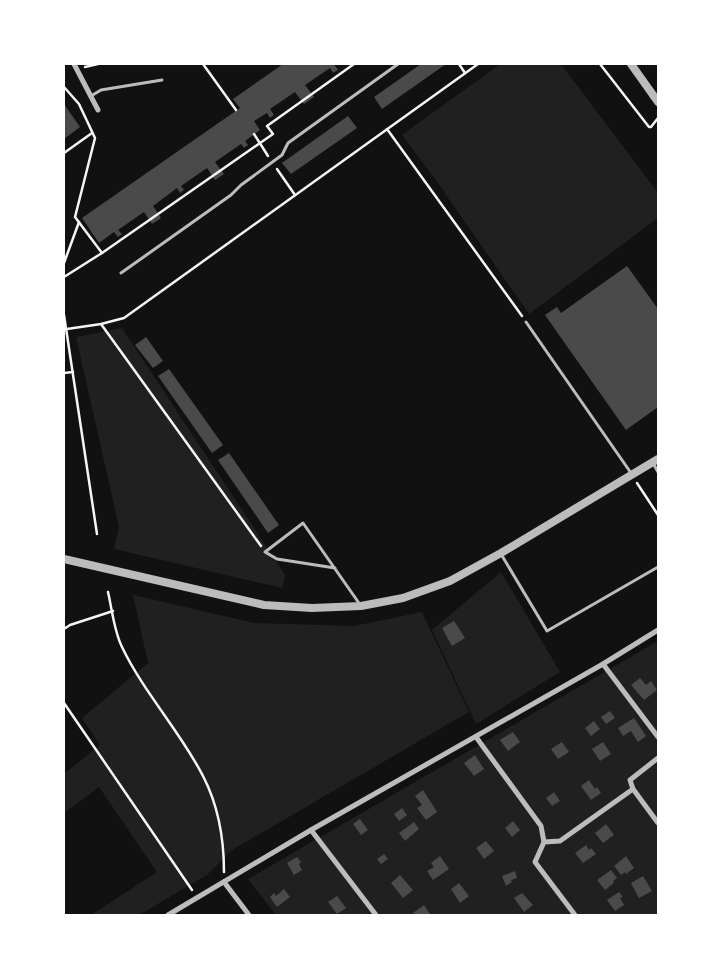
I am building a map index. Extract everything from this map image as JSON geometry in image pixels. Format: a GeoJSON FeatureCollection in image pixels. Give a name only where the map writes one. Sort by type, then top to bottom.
{"type":"FeatureCollection","features":[{"type":"Feature","properties":{"kind":"street"},"geometry":{"type":"LineString","coordinates":[[74,64],[98,110]]}},
{"type":"Feature","properties":{"kind":"street"},"geometry":{"type":"LineString","coordinates":[[631,64],[658,102]]}},
{"type":"Feature","properties":{"kind":"street"},"geometry":{"type":"LineString","coordinates":[[64,559],[264,605],[312,608],[361,606],[403,598],[450,581],[501,553],[655,461]]}},
{"type":"Feature","properties":{"kind":"street"},"geometry":{"type":"LineString","coordinates":[[168,915],[311,830],[603,664],[658,630]]}},
{"type":"Feature","properties":{"kind":"street"},"geometry":{"type":"LineString","coordinates":[[603,664],[658,737]]}},
{"type":"Feature","properties":{"kind":"street"},"geometry":{"type":"LineString","coordinates":[[476,737],[541,826],[544,842],[535,862],[575,915]]}},
{"type":"Feature","properties":{"kind":"street"},"geometry":{"type":"LineString","coordinates":[[658,758],[630,780],[633,789],[658,823]]}},
{"type":"Feature","properties":{"kind":"street"},"geometry":{"type":"LineString","coordinates":[[544,842],[560,841],[633,789]]}},
{"type":"Feature","properties":{"kind":"street"},"geometry":{"type":"LineString","coordinates":[[311,830],[376,915]]}},
{"type":"Feature","properties":{"kind":"street"},"geometry":{"type":"LineString","coordinates":[[224,882],[249,915]]}},
{"type":"Feature","properties":{"kind":"lane"},"geometry":{"type":"LineString","coordinates":[[121,273],[231,195],[241,185],[282,155],[288,143],[398,64]]}},
{"type":"Feature","properties":{"kind":"lane"},"geometry":{"type":"LineString","coordinates":[[91,96],[101,90],[162,80]]}},
{"type":"Feature","properties":{"kind":"lane"},"geometry":{"type":"LineString","coordinates":[[526,322],[632,475]]}},
{"type":"Feature","properties":{"kind":"lane"},"geometry":{"type":"LineString","coordinates":[[655,461],[658,472]]}},
{"type":"Feature","properties":{"kind":"lane"},"geometry":{"type":"LineString","coordinates":[[335,568],[277,559],[265,552],[303,523],[335,568],[361,606]]}},
{"type":"Feature","properties":{"kind":"lane"},"geometry":{"type":"LineString","coordinates":[[501,553],[547,632],[658,566]]}},
{"type":"Feature","properties":{"kind":"path"},"geometry":{"type":"LineString","coordinates":[[203,64],[236,110]]}},
{"type":"Feature","properties":{"kind":"path"},"geometry":{"type":"LineString","coordinates":[[64,277],[102,253],[272,134],[267,126],[354,64]]}},
{"type":"Feature","properties":{"kind":"path"},"geometry":{"type":"LineString","coordinates":[[459,64],[466,73]]}},
{"type":"Feature","properties":{"kind":"path"},"geometry":{"type":"LineString","coordinates":[[67,328],[100,324],[124,318],[478,64]]}},
{"type":"Feature","properties":{"kind":"path"},"geometry":{"type":"LineString","coordinates":[[600,64],[649,127],[658,118]]}},
{"type":"Feature","properties":{"kind":"path"},"geometry":{"type":"LineString","coordinates":[[64,87],[78,104],[95,138],[75,216],[102,253]]}},
{"type":"Feature","properties":{"kind":"path"},"geometry":{"type":"LineString","coordinates":[[387,129],[526,322]]}},
{"type":"Feature","properties":{"kind":"path"},"geometry":{"type":"LineString","coordinates":[[64,153],[92,133]]}},
{"type":"Feature","properties":{"kind":"path"},"geometry":{"type":"LineString","coordinates":[[64,263],[79,222]]}},
{"type":"Feature","properties":{"kind":"path"},"geometry":{"type":"LineString","coordinates":[[64,315],[97,534]]}},
{"type":"Feature","properties":{"kind":"path"},"geometry":{"type":"LineString","coordinates":[[100,324],[265,552]]}},
{"type":"Feature","properties":{"kind":"path"},"geometry":{"type":"LineString","coordinates":[[64,372],[73,372]]}},
{"type":"Feature","properties":{"kind":"path"},"geometry":{"type":"LineString","coordinates":[[632,475],[658,515]]}},
{"type":"Feature","properties":{"kind":"path"},"geometry":{"type":"LineString","coordinates":[[108,592],[121,645],[137,676],[204,777],[221,831],[224,882]]}},
{"type":"Feature","properties":{"kind":"path"},"geometry":{"type":"LineString","coordinates":[[64,628],[70,624],[113,611]]}},
{"type":"Feature","properties":{"kind":"path"},"geometry":{"type":"LineString","coordinates":[[64,704],[198,898]]}},
{"type":"Feature","properties":{"kind":"shaded area"},"geometry":{"type":"Polygon","coordinates":[[[500,64],[561,64],[658,193],[658,218],[529,314],[402,135],[500,64]]]}},
{"type":"Feature","properties":{"kind":"shaded area"},"geometry":{"type":"Polygon","coordinates":[[[122,328],[285,575],[282,588],[114,549],[119,527],[76,337],[122,328]]]}},
{"type":"Feature","properties":{"kind":"shaded area"},"geometry":{"type":"Polygon","coordinates":[[[501,572],[560,672],[476,724],[432,630],[501,572]]]}},
{"type":"Feature","properties":{"kind":"shaded area"},"geometry":{"type":"Polygon","coordinates":[[[133,595],[254,623],[354,626],[422,612],[469,712],[232,850],[207,875],[139,915],[91,915],[157,872],[99,787],[64,813],[64,774],[100,745],[82,718],[148,663],[133,595]]]}},
{"type":"Feature","properties":{"kind":"shaded area"},"geometry":{"type":"Polygon","coordinates":[[[658,641],[658,915],[276,915],[248,879],[658,641]]]}},
{"type":"Feature","properties":{"kind":"building"},"geometry":{"type":"Polygon","coordinates":[[[283,64],[334,64],[338,70],[333,73],[330,68],[305,85],[314,97],[304,104],[295,92],[270,109],[274,115],[270,118],[267,113],[254,121],[260,130],[245,141],[248,145],[244,148],[241,144],[215,162],[224,174],[215,180],[207,168],[181,186],[184,190],[180,193],[177,188],[153,206],[161,218],[152,224],[144,212],[118,230],[122,234],[118,237],[114,232],[99,243],[82,218],[240,108],[233,99],[283,64]]]}},
{"type":"Feature","properties":{"kind":"building"},"geometry":{"type":"Polygon","coordinates":[[[421,64],[446,64],[382,109],[374,97],[421,64]]]}},
{"type":"Feature","properties":{"kind":"building"},"geometry":{"type":"Polygon","coordinates":[[[64,104],[80,127],[64,139],[64,104]]]}},
{"type":"Feature","properties":{"kind":"building"},"geometry":{"type":"Polygon","coordinates":[[[348,116],[357,128],[291,174],[282,163],[348,116]]]}},
{"type":"Feature","properties":{"kind":"building"},"geometry":{"type":"Polygon","coordinates":[[[627,266],[658,309],[658,407],[626,430],[545,315],[557,307],[561,313],[627,266]]]}},
{"type":"Feature","properties":{"kind":"building"},"geometry":{"type":"Polygon","coordinates":[[[146,337],[163,361],[153,368],[135,345],[146,337]]]}},
{"type":"Feature","properties":{"kind":"building"},"geometry":{"type":"Polygon","coordinates":[[[169,369],[223,445],[212,453],[158,376],[169,369]]]}},
{"type":"Feature","properties":{"kind":"building"},"geometry":{"type":"Polygon","coordinates":[[[229,453],[279,525],[268,533],[218,460],[229,453]]]}},
{"type":"Feature","properties":{"kind":"building"},"geometry":{"type":"Polygon","coordinates":[[[454,621],[465,638],[452,646],[442,628],[454,621]]]}},
{"type":"Feature","properties":{"kind":"building"},"geometry":{"type":"Polygon","coordinates":[[[640,678],[646,685],[651,681],[657,690],[644,700],[631,685],[640,678]]]}},
{"type":"Feature","properties":{"kind":"building"},"geometry":{"type":"Polygon","coordinates":[[[610,711],[615,718],[606,724],[601,717],[610,711]]]}},
{"type":"Feature","properties":{"kind":"building"},"geometry":{"type":"Polygon","coordinates":[[[634,718],[646,736],[638,742],[631,731],[623,736],[618,728],[634,718]]]}},
{"type":"Feature","properties":{"kind":"building"},"geometry":{"type":"Polygon","coordinates":[[[594,721],[600,729],[591,736],[585,728],[594,721]]]}},
{"type":"Feature","properties":{"kind":"building"},"geometry":{"type":"Polygon","coordinates":[[[513,732],[520,742],[508,751],[500,740],[513,732]]]}},
{"type":"Feature","properties":{"kind":"building"},"geometry":{"type":"Polygon","coordinates":[[[562,742],[569,752],[558,759],[551,749],[562,742]]]}},
{"type":"Feature","properties":{"kind":"building"},"geometry":{"type":"Polygon","coordinates":[[[603,742],[611,754],[600,761],[592,749],[603,742]]]}},
{"type":"Feature","properties":{"kind":"building"},"geometry":{"type":"Polygon","coordinates":[[[475,755],[484,769],[474,776],[464,763],[475,755]]]}},
{"type":"Feature","properties":{"kind":"building"},"geometry":{"type":"Polygon","coordinates":[[[589,780],[595,789],[597,787],[601,793],[591,800],[581,786],[589,780]]]}},
{"type":"Feature","properties":{"kind":"building"},"geometry":{"type":"Polygon","coordinates":[[[423,790],[437,812],[426,820],[417,808],[422,805],[415,796],[423,790]]]}},
{"type":"Feature","properties":{"kind":"building"},"geometry":{"type":"Polygon","coordinates":[[[554,792],[560,801],[552,806],[546,798],[554,792]]]}},
{"type":"Feature","properties":{"kind":"building"},"geometry":{"type":"Polygon","coordinates":[[[402,808],[407,815],[399,821],[394,814],[402,808]]]}},
{"type":"Feature","properties":{"kind":"building"},"geometry":{"type":"Polygon","coordinates":[[[360,819],[368,830],[361,835],[353,824],[360,819]]]}},
{"type":"Feature","properties":{"kind":"building"},"geometry":{"type":"Polygon","coordinates":[[[513,821],[520,830],[512,837],[505,828],[513,821]]]}},
{"type":"Feature","properties":{"kind":"building"},"geometry":{"type":"Polygon","coordinates":[[[414,822],[419,829],[405,841],[399,833],[414,822]]]}},
{"type":"Feature","properties":{"kind":"building"},"geometry":{"type":"Polygon","coordinates":[[[606,824],[614,835],[603,843],[595,833],[606,824]]]}},
{"type":"Feature","properties":{"kind":"building"},"geometry":{"type":"Polygon","coordinates":[[[486,841],[494,851],[484,859],[476,848],[486,841]]]}},
{"type":"Feature","properties":{"kind":"building"},"geometry":{"type":"Polygon","coordinates":[[[586,845],[589,850],[591,848],[596,854],[583,863],[575,853],[586,845]]]}},
{"type":"Feature","properties":{"kind":"building"},"geometry":{"type":"Polygon","coordinates":[[[384,854],[388,859],[381,864],[377,859],[384,854]]]}},
{"type":"Feature","properties":{"kind":"building"},"geometry":{"type":"Polygon","coordinates":[[[440,856],[449,869],[433,880],[427,871],[434,867],[431,863],[440,856]]]}},
{"type":"Feature","properties":{"kind":"building"},"geometry":{"type":"Polygon","coordinates":[[[626,856],[634,868],[621,875],[614,866],[626,856]]]}},
{"type":"Feature","properties":{"kind":"building"},"geometry":{"type":"Polygon","coordinates":[[[297,857],[301,862],[299,864],[302,870],[294,875],[287,863],[297,857]]]}},
{"type":"Feature","properties":{"kind":"building"},"geometry":{"type":"Polygon","coordinates":[[[611,870],[617,878],[605,890],[597,880],[611,870]]]}},
{"type":"Feature","properties":{"kind":"building"},"geometry":{"type":"Polygon","coordinates":[[[515,871],[517,878],[511,880],[512,882],[506,886],[502,876],[515,871]]]}},
{"type":"Feature","properties":{"kind":"building"},"geometry":{"type":"Polygon","coordinates":[[[400,875],[413,890],[403,898],[391,883],[400,875]]]}},
{"type":"Feature","properties":{"kind":"building"},"geometry":{"type":"Polygon","coordinates":[[[643,876],[652,891],[639,898],[631,883],[643,876]]]}},
{"type":"Feature","properties":{"kind":"building"},"geometry":{"type":"Polygon","coordinates":[[[459,883],[469,896],[460,903],[451,889],[459,883]]]}},
{"type":"Feature","properties":{"kind":"building"},"geometry":{"type":"Polygon","coordinates":[[[284,889],[290,897],[277,907],[270,897],[274,893],[276,896],[284,889]]]}},
{"type":"Feature","properties":{"kind":"building"},"geometry":{"type":"Polygon","coordinates":[[[619,892],[623,897],[620,898],[624,905],[615,911],[607,900],[619,892]]]}},
{"type":"Feature","properties":{"kind":"building"},"geometry":{"type":"Polygon","coordinates":[[[522,893],[533,905],[524,912],[514,898],[522,893]]]}},
{"type":"Feature","properties":{"kind":"building"},"geometry":{"type":"Polygon","coordinates":[[[337,896],[346,908],[337,914],[328,902],[337,896]]]}},
{"type":"Feature","properties":{"kind":"building"},"geometry":{"type":"Polygon","coordinates":[[[424,905],[430,914],[415,915],[413,913],[424,905]]]}}]}
